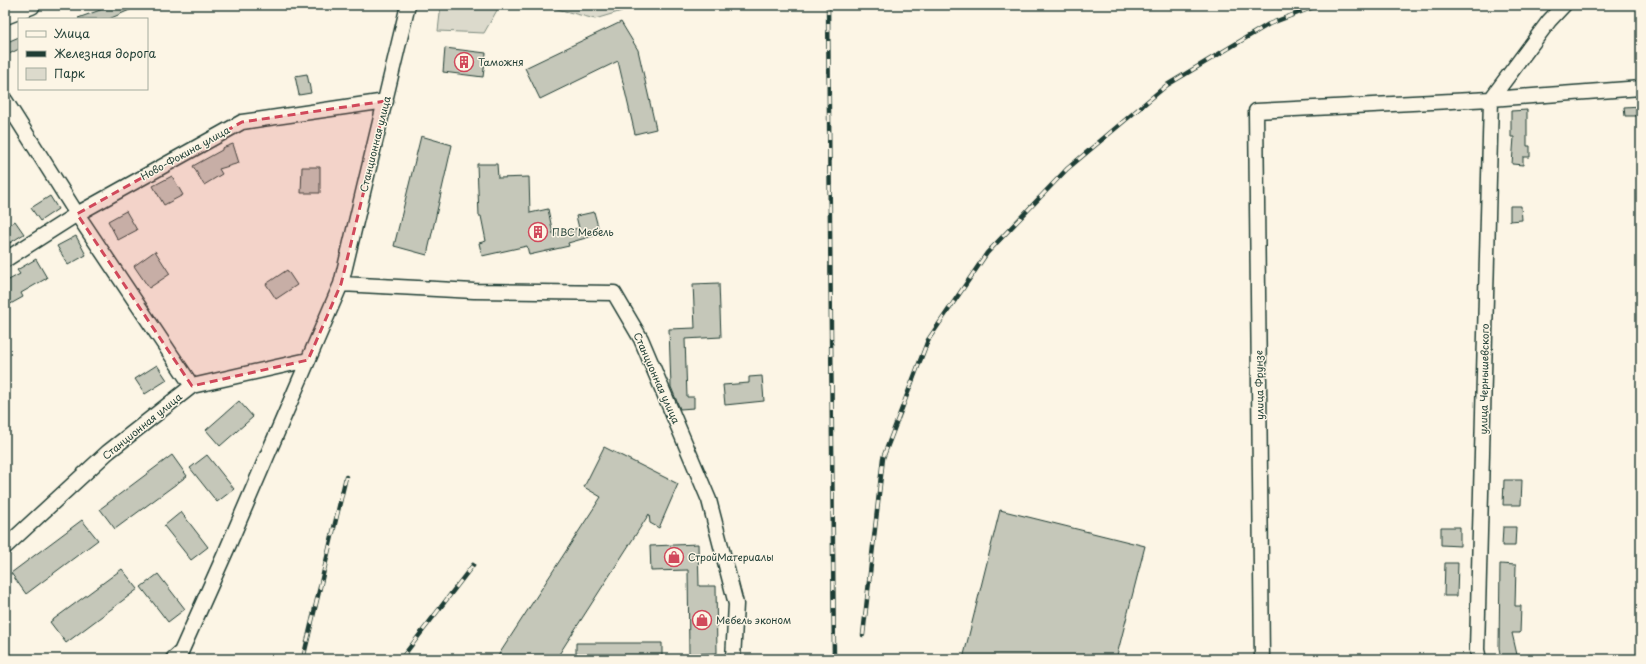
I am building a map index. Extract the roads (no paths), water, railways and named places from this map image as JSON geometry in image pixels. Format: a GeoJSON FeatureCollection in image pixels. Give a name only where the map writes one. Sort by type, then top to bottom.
{"type":"FeatureCollection","features":[{"type":"Feature","properties":{"kind":"main road"},"geometry":{"type":"LineString","coordinates":[[5,15],[31,5]]}},
{"type":"Feature","properties":{"kind":"street","name":"Станционная улица"},"geometry":{"type":"LineString","coordinates":[[173,659],[181,652],[342,284],[408,5]]}},
{"type":"Feature","properties":{"kind":"street"},"geometry":{"type":"LineString","coordinates":[[1491,99],[1549,22],[1564,5]]}},
{"type":"Feature","properties":{"kind":"street"},"geometry":{"type":"LineString","coordinates":[[1491,99],[1641,88]]}},
{"type":"Feature","properties":{"kind":"street","name":"улица Фрунзе"},"geometry":{"type":"LineString","coordinates":[[1262,659],[1256,111],[1491,99]]}},
{"type":"Feature","properties":{"kind":"street","name":"улица Чернышевского"},"geometry":{"type":"LineString","coordinates":[[1479,659],[1477,650],[1491,99]]}},
{"type":"Feature","properties":{"kind":"street"},"geometry":{"type":"LineString","coordinates":[[5,100],[77,214],[192,386]]}},
{"type":"Feature","properties":{"kind":"street","name":"Ново-Фокина улица"},"geometry":{"type":"LineString","coordinates":[[5,260],[77,214],[242,122],[386,101]]}},
{"type":"Feature","properties":{"kind":"street","name":"Станционная улица"},"geometry":{"type":"LineString","coordinates":[[342,284],[474,291],[614,293],[642,339],[709,500],[736,604],[733,659]]}},
{"type":"Feature","properties":{"kind":"street","name":"Станционная улица"},"geometry":{"type":"LineString","coordinates":[[5,547],[108,452],[192,386],[308,360]]}},
{"type":"Feature","properties":{"kind":"railway"},"geometry":{"type":"LineString","coordinates":[[828,5],[834,659]]}},
{"type":"Feature","properties":{"kind":"railway"},"geometry":{"type":"LineString","coordinates":[[863,635],[883,458],[928,340],[987,253],[1067,169],[1167,85],[1269,24],[1319,5]]}},
{"type":"Feature","properties":{"kind":"railway"},"geometry":{"type":"LineString","coordinates":[[303,659],[346,477]]}},
{"type":"Feature","properties":{"kind":"railway"},"geometry":{"type":"LineString","coordinates":[[401,659],[473,565]]}},
{"type":"Feature","properties":{"kind":"place","name":"Таможня"},"geometry":{"type":"Point","coordinates":[464,62]}},
{"type":"Feature","properties":{"kind":"place","name":"ПВС Мебель"},"geometry":{"type":"Point","coordinates":[538,232]}},
{"type":"Feature","properties":{"kind":"place","name":"СтройМатериалы"},"geometry":{"type":"Point","coordinates":[674,557]}},
{"type":"Feature","properties":{"kind":"place","name":"Мебель эконом"},"geometry":{"type":"Point","coordinates":[702,620]}}]}
